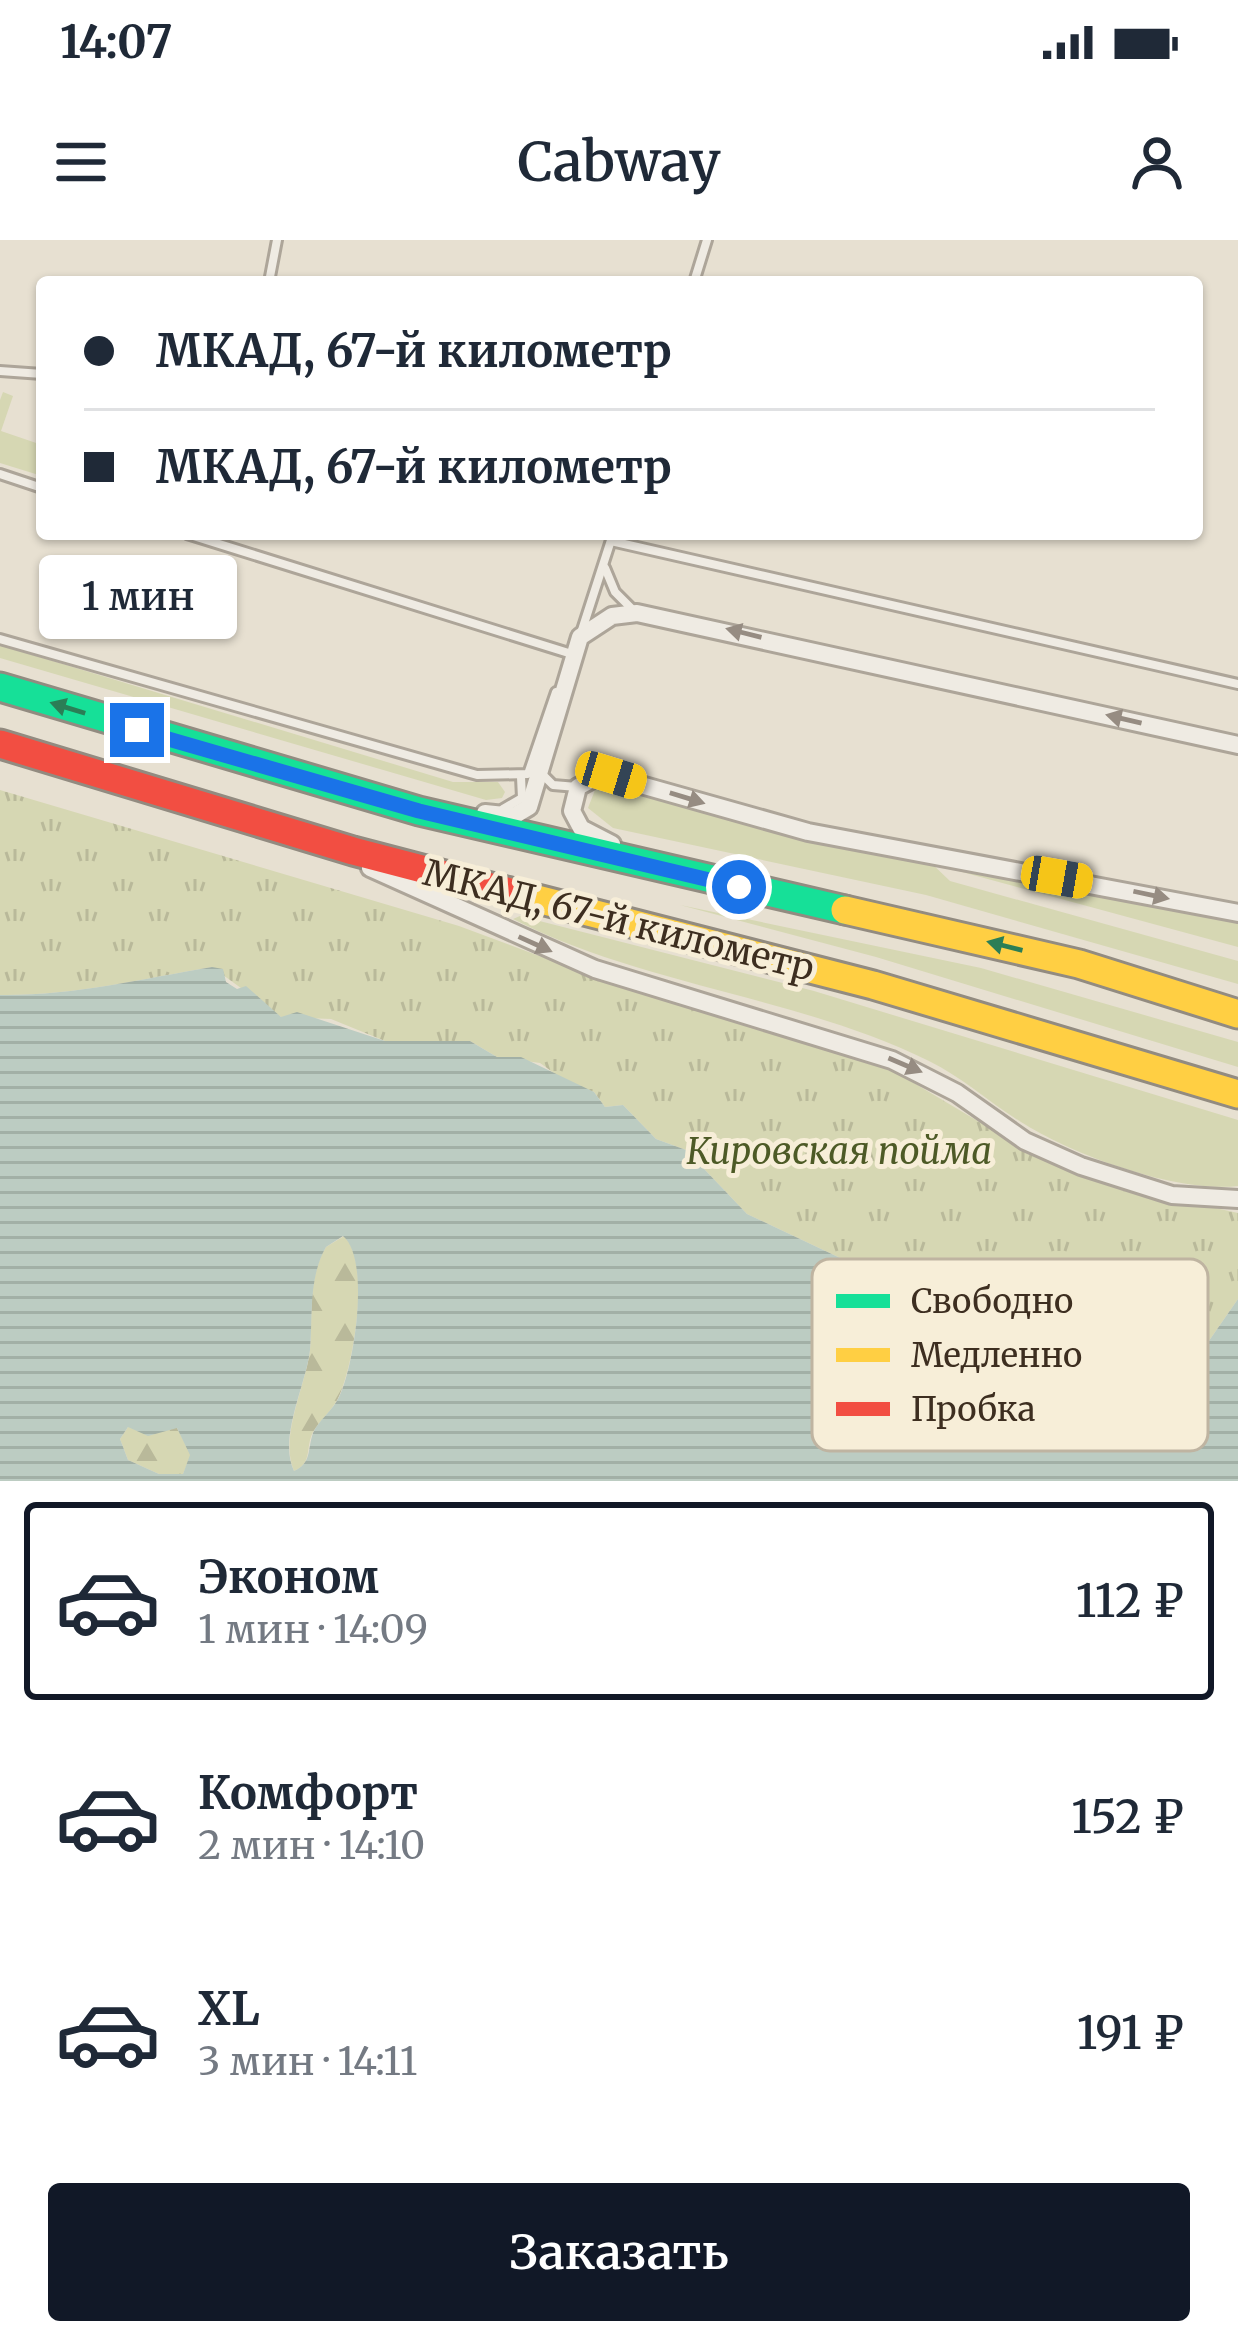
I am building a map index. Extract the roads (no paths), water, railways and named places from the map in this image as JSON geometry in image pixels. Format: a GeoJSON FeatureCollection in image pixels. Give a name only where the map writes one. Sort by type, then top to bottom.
{"type":"FeatureCollection","features":[{"type":"Feature","properties":{"kind":"highway","name":"МКАД, 67-й километр"},"geometry":{"type":"LineString","coordinates":[[0,687],[419,811],[1079,964],[1238,1014]]}},
{"type":"Feature","properties":{"kind":"highway","name":"МКАД, 67-й километр"},"geometry":{"type":"LineString","coordinates":[[0,744],[441,875],[873,985],[1238,1094]]}},
{"type":"Feature","properties":{"kind":"street"},"geometry":{"type":"LineString","coordinates":[[419,811],[523,813],[542,774],[577,646],[612,616],[637,613],[1238,745]]}},
{"type":"Feature","properties":{"kind":"street"},"geometry":{"type":"LineString","coordinates":[[667,871],[581,828],[572,811],[578,787],[594,776],[611,775],[808,832],[1238,913]]}},
{"type":"Feature","properties":{"kind":"street"},"geometry":{"type":"LineString","coordinates":[[235,816],[389,876],[595,969],[908,1066],[1025,1141],[1081,1166],[1172,1195],[1238,1199]]}},
{"type":"Feature","properties":{"kind":"lane"},"geometry":{"type":"LineString","coordinates":[[270,276],[277,240]]}},
{"type":"Feature","properties":{"kind":"lane"},"geometry":{"type":"LineString","coordinates":[[696,276],[707,240]]}},
{"type":"Feature","properties":{"kind":"lane"},"geometry":{"type":"LineString","coordinates":[[0,371],[36,374]]}},
{"type":"Feature","properties":{"kind":"lane"},"geometry":{"type":"LineString","coordinates":[[0,474],[36,486]]}},
{"type":"Feature","properties":{"kind":"lane"},"geometry":{"type":"LineString","coordinates":[[206,540],[577,646],[611,540]]}},
{"type":"Feature","properties":{"kind":"lane"},"geometry":{"type":"LineString","coordinates":[[221,545],[223,540]]}},
{"type":"Feature","properties":{"kind":"lane"},"geometry":{"type":"LineString","coordinates":[[625,540],[1238,684]]}},
{"type":"Feature","properties":{"kind":"lane"},"geometry":{"type":"LineString","coordinates":[[606,555],[609,582],[637,613]]}},
{"type":"Feature","properties":{"kind":"lane"},"geometry":{"type":"LineString","coordinates":[[0,639],[477,776],[520,776],[531,770],[554,697],[570,675]]}},
{"type":"Feature","properties":{"kind":"lane"},"geometry":{"type":"LineString","coordinates":[[542,774],[553,784],[578,787]]}},
{"type":"Feature","properties":{"kind":"lane"},"geometry":{"type":"LineString","coordinates":[[488,813],[518,803],[524,790],[520,776]]}},
{"type":"Feature","properties":{"kind":"park label","name":"Кировская пойма"},"geometry":{"type":"Point","coordinates":[839,1151]}}]}
